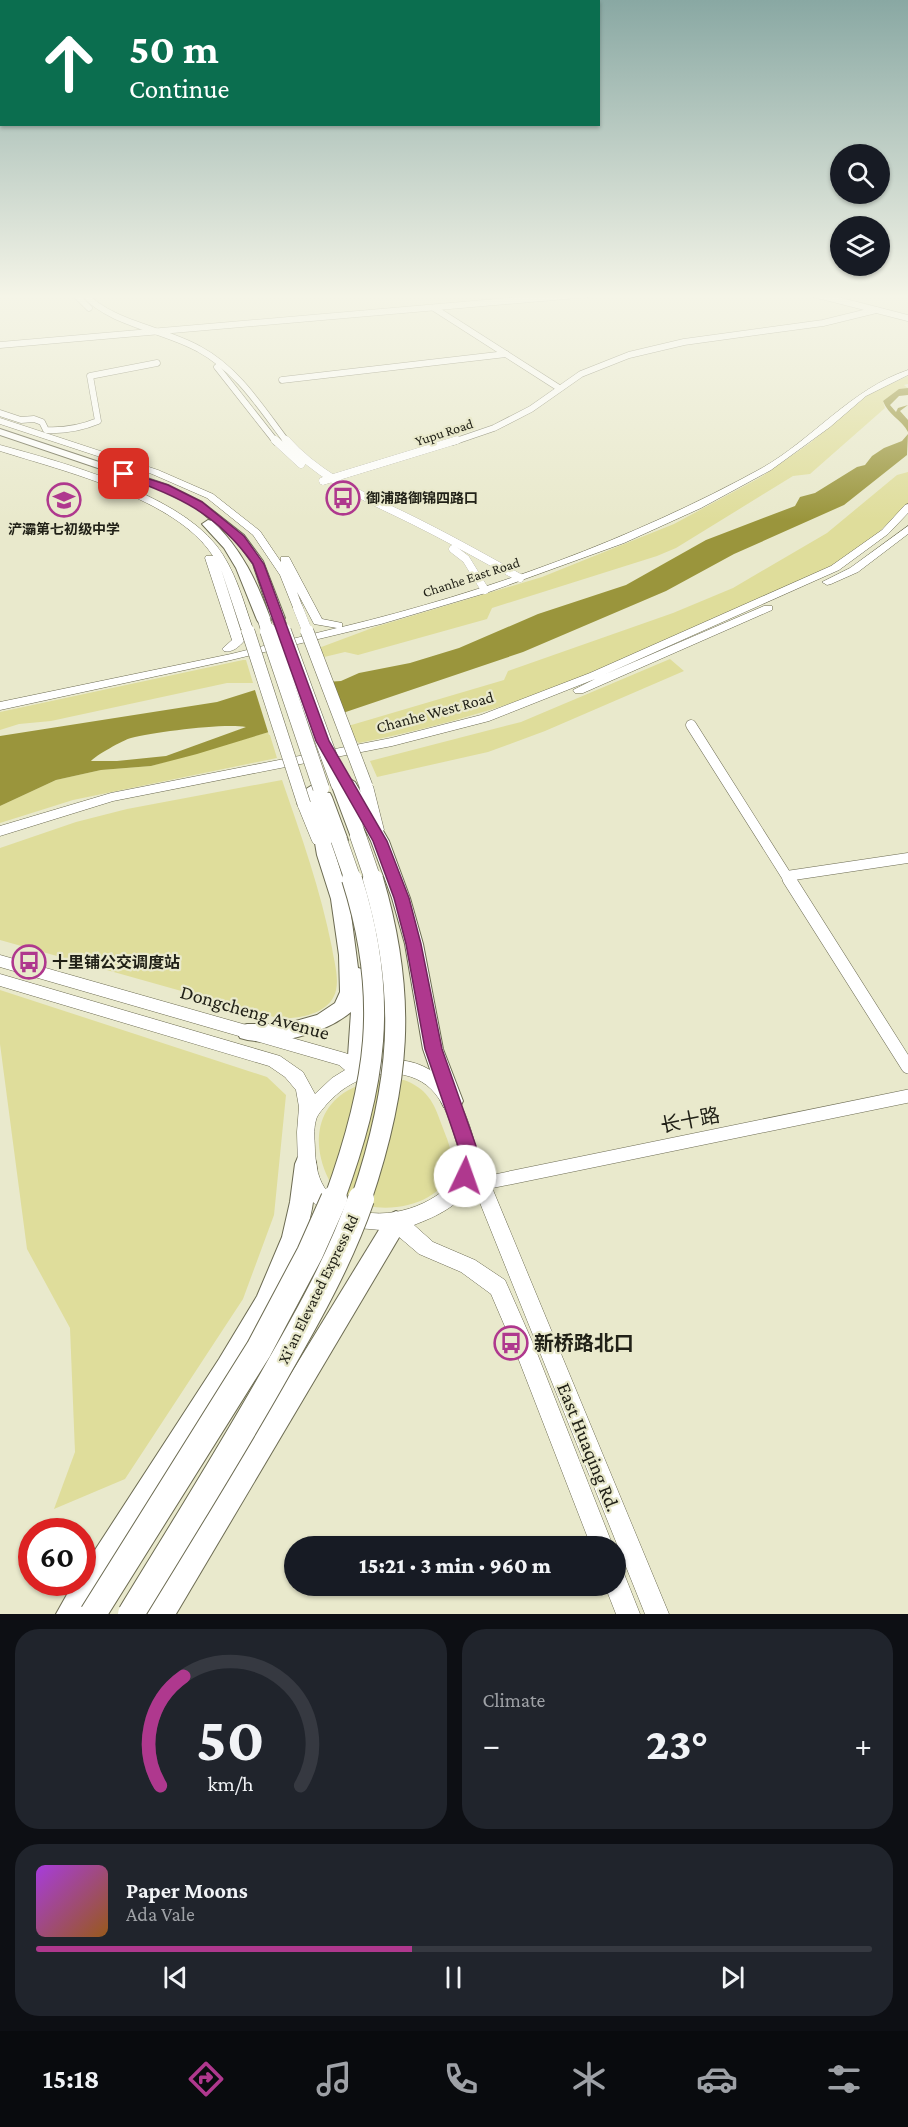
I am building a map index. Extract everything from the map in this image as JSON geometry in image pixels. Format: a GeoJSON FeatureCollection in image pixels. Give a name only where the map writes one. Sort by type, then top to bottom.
{"type":"FeatureCollection","features":[{"type":"Feature","properties":{"kind":"highway"},"geometry":{"type":"LineString","coordinates":[[0,426],[22,433],[43,447]]}},
{"type":"Feature","properties":{"kind":"highway"},"geometry":{"type":"LineString","coordinates":[[0,432],[164,487],[198,504],[240,538],[259,564],[271,619],[318,788],[351,843],[408,921],[433,1049],[452,1101]]}},
{"type":"Feature","properties":{"kind":"highway"},"geometry":{"type":"LineString","coordinates":[[0,440],[165,497],[199,517],[223,538],[238,556],[271,619],[322,741],[343,783],[351,843],[340,899],[351,980],[350,992],[343,1008],[332,1017],[304,1028],[276,1033],[247,1032]]}},
{"type":"Feature","properties":{"kind":"highway","name":"Xi'an Elevated Express Rd"},"geometry":{"type":"LineString","coordinates":[[93,1614],[213,1425],[278,1315],[324,1224],[351,1152],[370,1080],[375,994],[372,959],[351,843]]}},
{"type":"Feature","properties":{"kind":"highway","name":"Xi'an Elevated Express Rd"},"geometry":{"type":"LineString","coordinates":[[131,1614],[248,1421],[306,1318],[350,1229],[371,1170],[391,1092],[398,1010],[394,961],[388,930],[351,843]]}},
{"type":"Feature","properties":{"kind":"highway"},"geometry":{"type":"LineString","coordinates":[[340,899],[353,938],[360,980],[361,1027],[357,1071]]}},
{"type":"Feature","properties":{"kind":"highway"},"geometry":{"type":"LineString","coordinates":[[71,1614],[261,1316],[292,1245],[302,1209],[306,1164]]}},
{"type":"Feature","properties":{"kind":"highway"},"geometry":{"type":"LineString","coordinates":[[159,1614],[396,1222]]}},
{"type":"Feature","properties":{"kind":"main road","name":"Chanhe East Road"},"geometry":{"type":"LineString","coordinates":[[0,706],[341,631],[483,588],[621,541],[698,506],[768,468],[827,425],[863,394],[908,370]]}},
{"type":"Feature","properties":{"kind":"main road"},"geometry":{"type":"LineString","coordinates":[[0,421],[180,482],[210,496],[257,533],[285,575],[366,786],[351,843],[304,804],[229,575],[213,547],[174,515],[129,491],[0,448]]}},
{"type":"Feature","properties":{"kind":"main road"},"geometry":{"type":"LineString","coordinates":[[25,448],[72,472]]}},
{"type":"Feature","properties":{"kind":"main road","name":"Chanhe West Road"},"geometry":{"type":"LineString","coordinates":[[0,831],[111,797],[392,742],[485,718],[594,675],[835,568],[885,532],[908,507]]}},
{"type":"Feature","properties":{"kind":"main road"},"geometry":{"type":"LineString","coordinates":[[235,514],[252,521],[276,543],[318,622],[338,625]]}},
{"type":"Feature","properties":{"kind":"main road"},"geometry":{"type":"LineString","coordinates":[[174,515],[201,542],[216,568],[238,641],[228,648]]}},
{"type":"Feature","properties":{"kind":"main road","name":"Chanhe West Road"},"geometry":{"type":"LineString","coordinates":[[0,838],[122,802],[381,751],[504,720],[614,677],[854,570],[908,529]]}},
{"type":"Feature","properties":{"kind":"main road","name":"Chanhe East Road"},"geometry":{"type":"LineString","coordinates":[[0,697],[338,625],[483,588]]}},
{"type":"Feature","properties":{"kind":"main road","name":"Dongcheng Avenue"},"geometry":{"type":"LineString","coordinates":[[0,961],[345,1060],[357,1071]]}},
{"type":"Feature","properties":{"kind":"main road"},"geometry":{"type":"LineString","coordinates":[[0,980],[274,1062],[292,1073],[302,1083],[308,1101],[306,1164],[312,1188],[320,1199],[333,1208],[362,1219],[396,1222],[429,1210],[457,1191],[465,1176],[467,1146],[452,1101],[439,1083],[417,1070],[389,1066],[357,1071],[336,1084],[313,1108],[308,1118]]}},
{"type":"Feature","properties":{"kind":"main road","name":"East Huaqing Rd."},"geometry":{"type":"LineString","coordinates":[[467,1146],[480,1184],[523,1280],[657,1614]]}},
{"type":"Feature","properties":{"kind":"main road","name":"East Huaqing Rd."},"geometry":{"type":"LineString","coordinates":[[396,1222],[426,1248],[475,1270],[498,1287],[525,1348],[598,1536]]}},
{"type":"Feature","properties":{"kind":"main road"},"geometry":{"type":"LineString","coordinates":[[621,1596],[628,1614]]}},
{"type":"Feature","properties":{"kind":"street"},"geometry":{"type":"LineString","coordinates":[[0,413],[21,420],[34,419],[42,422],[46,430],[61,432],[91,424],[98,421],[90,376],[124,369]]}},
{"type":"Feature","properties":{"kind":"street"},"geometry":{"type":"LineString","coordinates":[[219,369],[277,443],[327,480],[461,554],[469,562],[483,588]]}},
{"type":"Feature","properties":{"kind":"street"},"geometry":{"type":"LineString","coordinates":[[229,369],[288,442],[327,480],[446,537],[517,577]]}},
{"type":"Feature","properties":{"kind":"street"},"geometry":{"type":"LineString","coordinates":[[282,380],[374,369]]}},
{"type":"Feature","properties":{"kind":"street"},"geometry":{"type":"LineString","coordinates":[[530,369],[559,388]]}},
{"type":"Feature","properties":{"kind":"street","name":"Yupu Road"},"geometry":{"type":"LineString","coordinates":[[327,480],[494,428],[531,409],[559,388],[592,369]]}},
{"type":"Feature","properties":{"kind":"street"},"geometry":{"type":"LineString","coordinates":[[691,725],[908,1067]]}},
{"type":"Feature","properties":{"kind":"street"},"geometry":{"type":"LineString","coordinates":[[788,876],[908,858]]}},
{"type":"Feature","properties":{"kind":"street","name":"长十路"},"geometry":{"type":"LineString","coordinates":[[480,1184],[908,1096]]}},
{"type":"Feature","properties":{"kind":"shaded area"},"geometry":{"type":"Polygon","coordinates":[[[908,376],[908,384],[904,385],[908,388],[883,401],[885,408],[810,474],[793,476],[676,548],[492,608],[487,619],[358,655],[345,652],[320,658],[316,649],[375,627],[542,577],[674,524],[761,477],[810,443],[869,394],[908,376]]]}},
{"type":"Feature","properties":{"kind":"shaded area"},"geometry":{"type":"Polygon","coordinates":[[[908,388],[908,395],[899,396],[890,405],[896,412],[898,408],[908,405],[900,411],[908,420],[908,432],[883,401],[899,389],[908,388]]]}},
{"type":"Feature","properties":{"kind":"shaded area"},"geometry":{"type":"Polygon","coordinates":[[[908,434],[907,455],[844,505],[734,554],[666,591],[523,652],[328,718],[269,732],[197,754],[151,766],[101,770],[56,780],[0,806],[0,736],[217,702],[280,685],[341,681],[359,673],[410,663],[459,648],[538,614],[626,585],[706,540],[795,506],[800,497],[815,493],[857,467],[865,465],[872,456],[884,448],[902,441],[908,434]],[[222,726],[189,729],[131,738],[91,761],[166,756],[246,727],[222,726]]]}},
{"type":"Feature","properties":{"kind":"shaded area"},"geometry":{"type":"Polygon","coordinates":[[[908,472],[908,503],[868,543],[832,570],[552,689],[457,720],[359,743],[354,739],[348,726],[504,680],[508,671],[673,613],[733,588],[827,533],[897,475],[908,472]]]}},
{"type":"Feature","properties":{"kind":"shaded area"},"geometry":{"type":"Polygon","coordinates":[[[670,659],[684,671],[545,731],[488,752],[377,777],[370,761],[521,722],[670,659]]]}},
{"type":"Feature","properties":{"kind":"shaded area"},"geometry":{"type":"Polygon","coordinates":[[[246,660],[253,683],[227,683],[51,721],[19,724],[0,730],[0,712],[246,660]]]}},
{"type":"Feature","properties":{"kind":"shaded area"},"geometry":{"type":"Polygon","coordinates":[[[269,732],[277,758],[73,800],[0,823],[0,806],[56,780],[101,770],[151,766],[269,732]]]}},
{"type":"Feature","properties":{"kind":"shaded area"},"geometry":{"type":"Polygon","coordinates":[[[282,780],[316,884],[336,969],[337,985],[333,999],[319,1011],[301,1017],[274,1017],[0,940],[0,848],[76,822],[127,809],[282,780]]]}},
{"type":"Feature","properties":{"kind":"shaded area"},"geometry":{"type":"Polygon","coordinates":[[[0,990],[267,1077],[286,1095],[274,1215],[243,1299],[125,1479],[54,1509],[75,1452],[70,1328],[27,1249],[0,1044],[0,990]]]}},
{"type":"Feature","properties":{"kind":"shaded area"},"geometry":{"type":"Polygon","coordinates":[[[381,1080],[404,1080],[418,1087],[432,1102],[449,1145],[451,1167],[444,1183],[431,1195],[414,1203],[394,1207],[374,1207],[355,1202],[340,1193],[329,1180],[321,1157],[319,1137],[323,1119],[331,1104],[344,1093],[361,1085],[381,1080]]]}},
{"type":"Feature","properties":{"kind":"pier"},"geometry":{"type":"Polygon","coordinates":[[[329,679],[344,716],[269,735],[254,687],[329,679]]]}},
{"type":"Feature","properties":{"kind":"place","name":"御浦路御锦四路口"},"geometry":{"type":"Point","coordinates":[343,498]}},
{"type":"Feature","properties":{"kind":"place","name":"浐灞第七初级中学"},"geometry":{"type":"Point","coordinates":[64,500]}},
{"type":"Feature","properties":{"kind":"place","name":"十里铺公交调度站"},"geometry":{"type":"Point","coordinates":[29,962]}},
{"type":"Feature","properties":{"kind":"place","name":"新桥路北口"},"geometry":{"type":"Point","coordinates":[511,1343]}},
{"type":"Feature","properties":{"kind":"route"},"geometry":{"type":"LineString","coordinates":[[124,474],[164,487],[198,504],[240,538],[259,564],[322,741],[380,841],[401,898],[414,944],[433,1049],[467,1146],[468,1167],[465,1176]]}}]}
